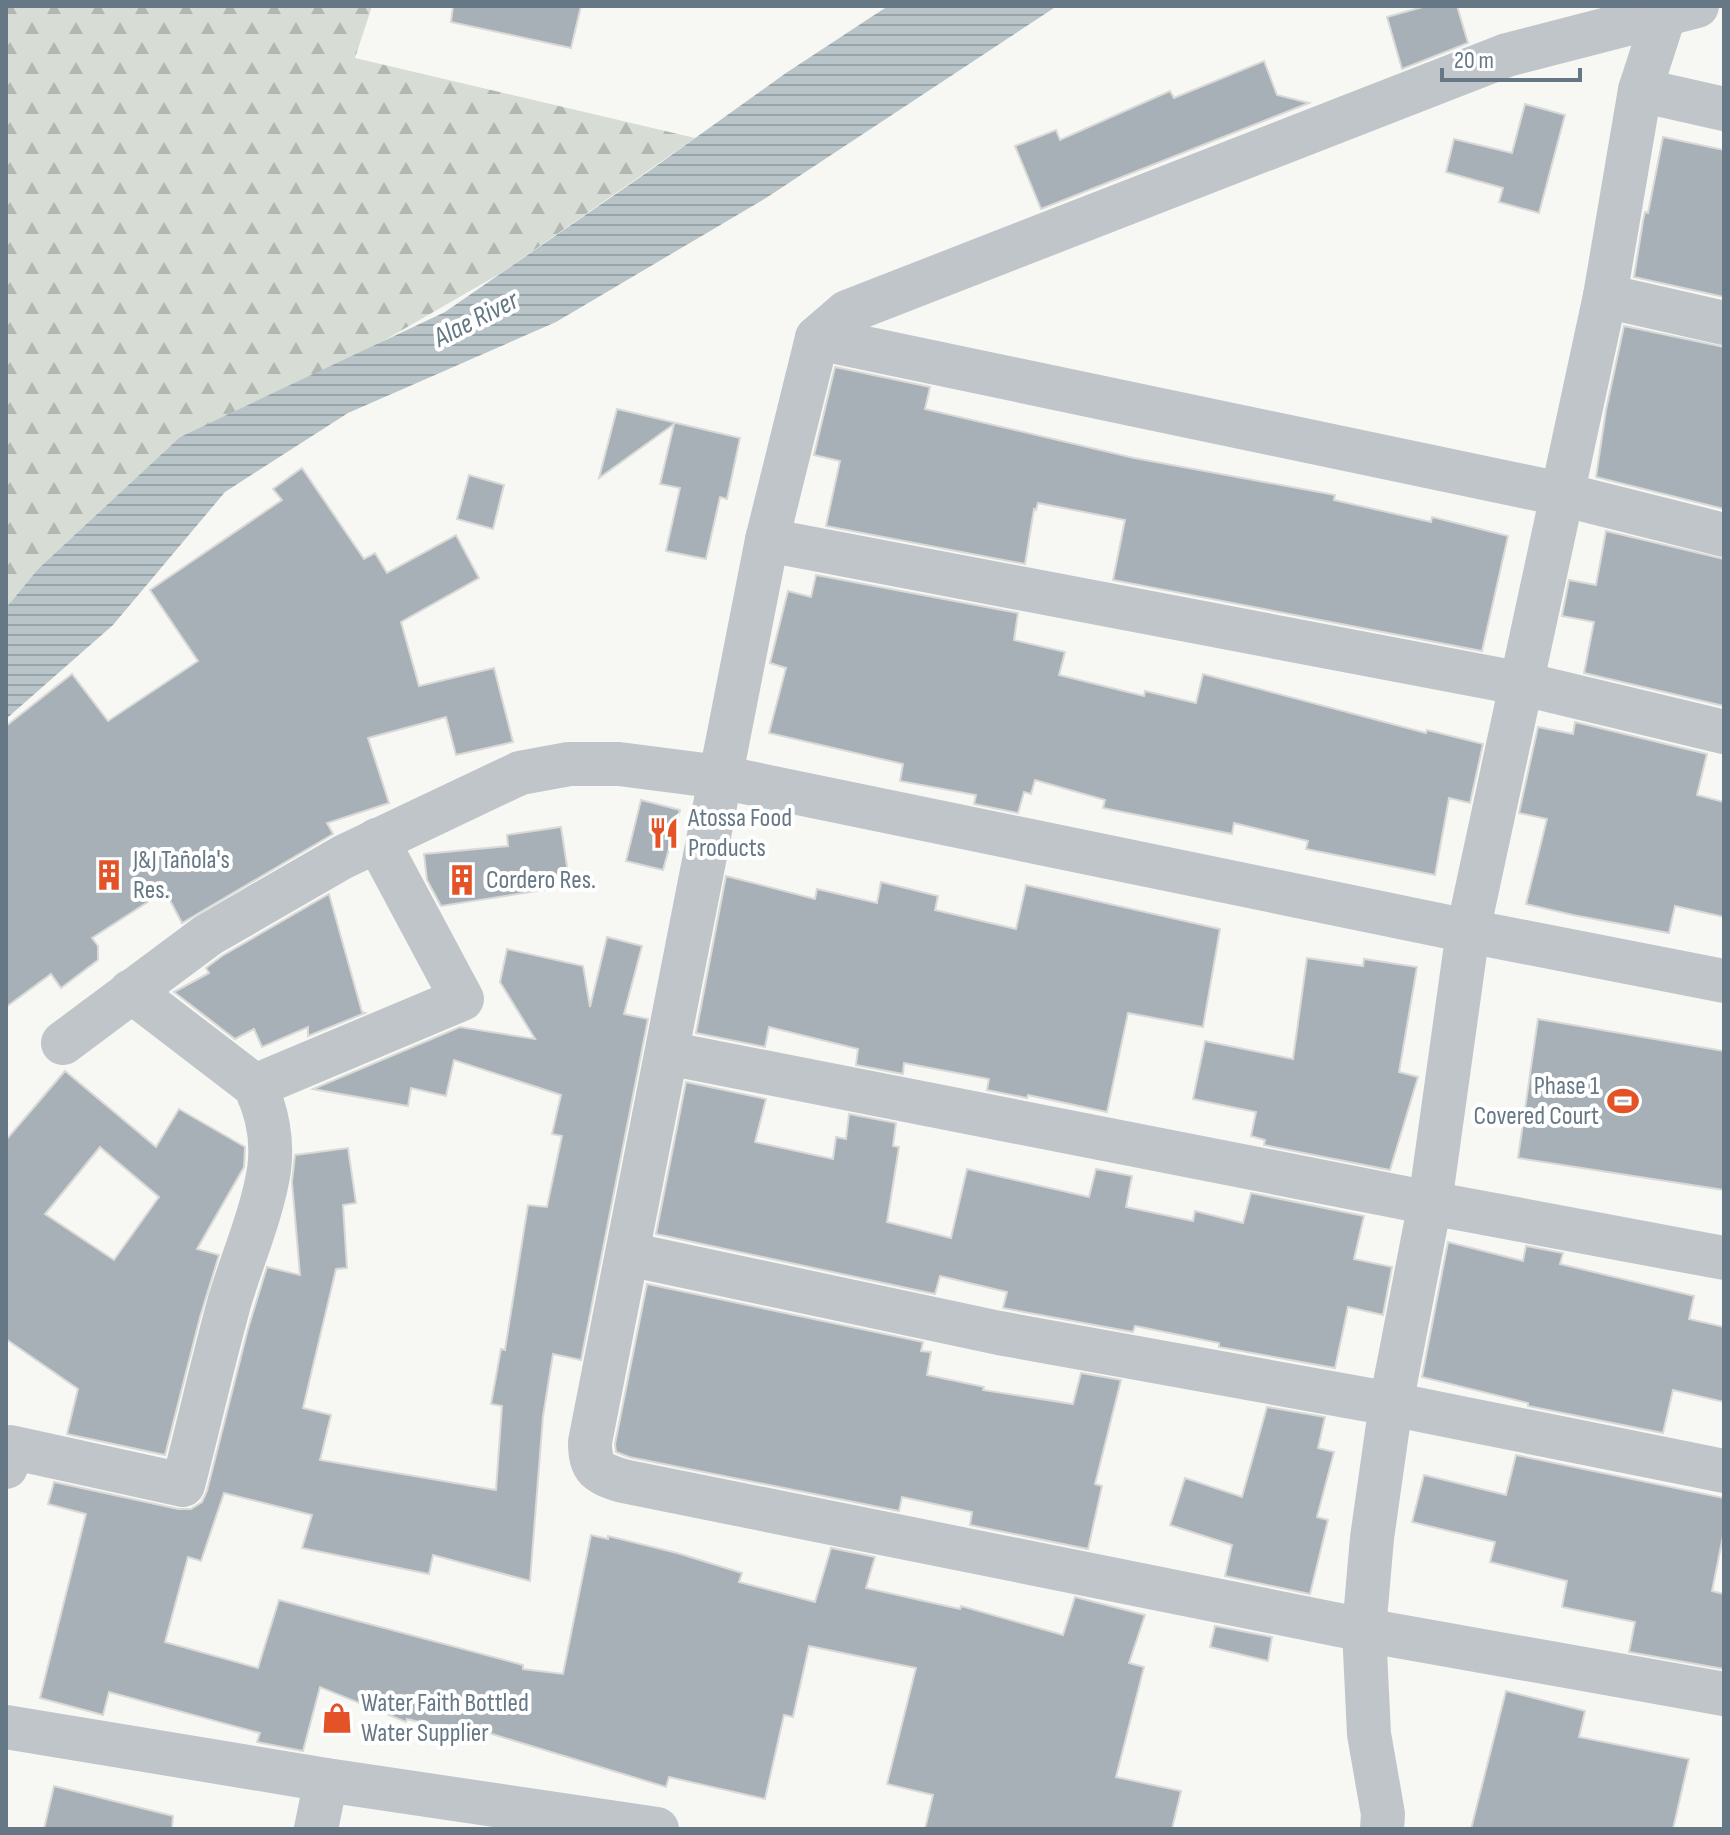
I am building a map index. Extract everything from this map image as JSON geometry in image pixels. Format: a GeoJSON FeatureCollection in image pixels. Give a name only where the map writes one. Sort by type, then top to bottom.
{"type":"FeatureCollection","features":[{"type":"Feature","properties":{"kind":"street"},"geometry":{"type":"LineString","coordinates":[[1382,1829],[1383,1814],[1369,1734],[1364,1630],[1372,1538],[1391,1404],[1430,1203],[1468,931],[1605,296],[1640,90],[1681,10]]}},
{"type":"Feature","properties":{"kind":"street"},"geometry":{"type":"LineString","coordinates":[[1681,10],[1507,55],[847,312],[817,338],[767,540],[590,1442],[592,1465],[602,1474],[638,1485],[1364,1630],[1724,1694]]}},
{"type":"Feature","properties":{"kind":"street"},"geometry":{"type":"LineString","coordinates":[[1640,90],[1724,109]]}},
{"type":"Feature","properties":{"kind":"street"},"geometry":{"type":"LineString","coordinates":[[1605,296],[1724,323]]}},
{"type":"Feature","properties":{"kind":"street"},"geometry":{"type":"LineString","coordinates":[[817,338],[1561,494],[1724,535]]}},
{"type":"Feature","properties":{"kind":"street"},"geometry":{"type":"LineString","coordinates":[[767,540],[1523,684],[1724,732]]}},
{"type":"Feature","properties":{"kind":"street"},"geometry":{"type":"LineString","coordinates":[[63,1043],[208,935],[343,857],[520,773],[569,764],[619,764],[720,777],[1724,981]]}},
{"type":"Feature","properties":{"kind":"street"},"geometry":{"type":"LineString","coordinates":[[255,1086],[462,999],[377,840]]}},
{"type":"Feature","properties":{"kind":"street"},"geometry":{"type":"LineString","coordinates":[[7,1453],[183,1485],[230,1301],[269,1168],[269,1129],[265,1106],[255,1086],[131,991]]}},
{"type":"Feature","properties":{"kind":"street"},"geometry":{"type":"LineString","coordinates":[[667,1053],[1724,1258]]}},
{"type":"Feature","properties":{"kind":"street"},"geometry":{"type":"LineString","coordinates":[[628,1254],[999,1333],[1391,1404],[1724,1471]]}},
{"type":"Feature","properties":{"kind":"street"},"geometry":{"type":"LineString","coordinates":[[6,1727],[326,1780],[657,1829]]}},
{"type":"Feature","properties":{"kind":"street"},"geometry":{"type":"LineString","coordinates":[[316,1829],[326,1780]]}},
{"type":"Feature","properties":{"kind":"green space"},"geometry":{"type":"Polygon","coordinates":[[[6,6],[372,6],[355,58],[695,138],[501,273],[364,352],[180,437],[38,569],[6,608],[6,6]]]}},
{"type":"Feature","properties":{"kind":"water","name":"Alae River"},"geometry":{"type":"Polygon","coordinates":[[[888,6],[1057,6],[766,198],[556,322],[348,413],[225,492],[113,625],[6,719],[6,608],[38,569],[180,437],[445,312],[786,73],[888,6]]]}},
{"type":"Feature","properties":{"kind":"building"},"geometry":{"type":"Polygon","coordinates":[[[453,6],[581,6],[571,48],[451,22],[453,6]]]}},
{"type":"Feature","properties":{"kind":"building"},"geometry":{"type":"Polygon","coordinates":[[[1426,6],[1457,6],[1468,43],[1402,69],[1387,17],[1426,6]]]}},
{"type":"Feature","properties":{"kind":"building"},"geometry":{"type":"Polygon","coordinates":[[[1264,61],[1277,95],[1309,103],[1041,209],[1015,146],[1056,130],[1060,140],[1170,91],[1174,98],[1264,61]]]}},
{"type":"Feature","properties":{"kind":"building"},"geometry":{"type":"Polygon","coordinates":[[[1525,104],[1565,115],[1539,213],[1499,202],[1503,188],[1446,172],[1454,139],[1512,153],[1525,104]]]}},
{"type":"Feature","properties":{"kind":"building"},"geometry":{"type":"Polygon","coordinates":[[[1663,137],[1724,150],[1724,297],[1634,277],[1643,221],[1645,212],[1648,213],[1663,137]]]}},
{"type":"Feature","properties":{"kind":"building"},"geometry":{"type":"Polygon","coordinates":[[[1624,326],[1724,347],[1724,509],[1596,477],[1624,326]]]}},
{"type":"Feature","properties":{"kind":"building"},"geometry":{"type":"Polygon","coordinates":[[[835,367],[930,387],[925,409],[1134,458],[1335,495],[1334,500],[1431,522],[1432,517],[1508,536],[1482,651],[1113,580],[1125,520],[1038,503],[1034,509],[1025,564],[826,526],[840,461],[814,455],[835,367]]]}},
{"type":"Feature","properties":{"kind":"building"},"geometry":{"type":"Polygon","coordinates":[[[617,409],[740,438],[727,499],[720,497],[706,559],[666,551],[680,488],[660,484],[674,424],[599,478],[617,409]]]}},
{"type":"Feature","properties":{"kind":"building"},"geometry":{"type":"Polygon","coordinates":[[[302,468],[364,559],[375,553],[387,573],[456,535],[479,578],[401,622],[419,686],[494,668],[513,742],[456,755],[446,717],[368,738],[389,803],[327,823],[333,834],[182,923],[165,891],[92,938],[98,946],[98,960],[61,988],[51,974],[6,1007],[6,726],[72,674],[108,721],[198,661],[150,590],[282,500],[273,489],[302,468]]]}},
{"type":"Feature","properties":{"kind":"building"},"geometry":{"type":"Polygon","coordinates":[[[469,475],[504,485],[493,529],[457,519],[469,475]]]}},
{"type":"Feature","properties":{"kind":"building"},"geometry":{"type":"Polygon","coordinates":[[[1606,531],[1724,559],[1724,706],[1584,673],[1594,622],[1562,616],[1569,580],[1596,585],[1606,531]]]}},
{"type":"Feature","properties":{"kind":"building"},"geometry":{"type":"Polygon","coordinates":[[[816,575],[1018,613],[1014,640],[1065,652],[1059,675],[1144,696],[1145,691],[1196,703],[1203,674],[1426,733],[1427,730],[1483,744],[1470,803],[1449,798],[1435,875],[1306,849],[1308,841],[1234,823],[1232,834],[1103,808],[1105,800],[1035,780],[1031,794],[1024,792],[1018,813],[974,804],[976,795],[900,781],[903,764],[769,733],[786,668],[770,663],[788,591],[811,597],[816,575]]]}},
{"type":"Feature","properties":{"kind":"building"},"geometry":{"type":"Polygon","coordinates":[[[1575,722],[1707,754],[1697,795],[1724,802],[1724,917],[1675,906],[1669,933],[1526,904],[1547,819],[1519,813],[1538,727],[1573,734],[1575,722]]]}},
{"type":"Feature","properties":{"kind":"building"},"geometry":{"type":"Polygon","coordinates":[[[641,800],[680,810],[663,870],[626,861],[641,800]]]}},
{"type":"Feature","properties":{"kind":"building"},"geometry":{"type":"Polygon","coordinates":[[[561,827],[570,886],[441,906],[427,880],[424,854],[508,846],[507,835],[561,827]]]}},
{"type":"Feature","properties":{"kind":"building"},"geometry":{"type":"Polygon","coordinates":[[[726,876],[815,899],[817,889],[877,903],[881,882],[938,896],[935,910],[1016,929],[1026,885],[1220,929],[1203,1027],[1128,1013],[1107,1112],[1028,1095],[1027,1098],[987,1090],[989,1079],[904,1063],[903,1074],[856,1065],[858,1049],[769,1027],[765,1047],[696,1033],[726,876]]]}},
{"type":"Feature","properties":{"kind":"building"},"geometry":{"type":"Polygon","coordinates":[[[329,894],[362,1012],[365,1013],[308,1036],[308,1027],[262,1047],[254,1029],[235,1039],[174,992],[209,973],[206,968],[222,956],[329,894]]]}},
{"type":"Feature","properties":{"kind":"building"},"geometry":{"type":"Polygon","coordinates":[[[607,937],[642,946],[624,1014],[648,1019],[581,1360],[553,1354],[543,1416],[530,1581],[433,1555],[429,1574],[302,1548],[312,1515],[224,1493],[201,1561],[188,1557],[165,1642],[258,1668],[279,1600],[523,1665],[523,1669],[563,1674],[591,1535],[608,1539],[608,1536],[677,1553],[742,1573],[739,1582],[815,1602],[831,1548],[875,1557],[866,1588],[960,1609],[961,1606],[1063,1635],[1075,1597],[1145,1615],[1129,1663],[1144,1667],[1116,1777],[1181,1791],[1172,1829],[925,1829],[933,1795],[887,1784],[916,1668],[809,1646],[793,1717],[784,1715],[765,1799],[669,1777],[666,1787],[479,1730],[477,1736],[407,1719],[406,1722],[320,1687],[303,1751],[257,1742],[260,1733],[109,1692],[103,1715],[40,1698],[86,1514],[48,1504],[54,1482],[178,1509],[191,1509],[202,1502],[267,1267],[300,1275],[292,1182],[295,1155],[348,1148],[356,1203],[343,1205],[347,1268],[336,1269],[303,1408],[331,1415],[320,1460],[496,1490],[502,1406],[491,1404],[501,1349],[505,1350],[528,1205],[547,1207],[562,1136],[552,1134],[561,1095],[454,1060],[446,1096],[411,1088],[408,1106],[313,1089],[460,1027],[535,1039],[500,982],[507,949],[583,966],[590,1007],[607,937]]]}},
{"type":"Feature","properties":{"kind":"building"},"geometry":{"type":"Polygon","coordinates":[[[1307,958],[1363,966],[1364,959],[1417,967],[1399,1072],[1418,1077],[1390,1170],[1264,1145],[1265,1140],[1251,1136],[1256,1112],[1193,1099],[1205,1041],[1293,1059],[1307,958]]]}},
{"type":"Feature","properties":{"kind":"building"},"geometry":{"type":"Polygon","coordinates":[[[1538,1019],[1724,1051],[1724,1190],[1518,1158],[1538,1019]]]}},
{"type":"Feature","properties":{"kind":"building"},"geometry":{"type":"Polygon","coordinates":[[[65,1071],[156,1147],[179,1109],[245,1147],[244,1167],[197,1249],[219,1255],[165,1455],[67,1434],[78,1389],[6,1339],[6,1140],[65,1071]],[[100,1147],[45,1214],[114,1260],[159,1197],[100,1147]]]}},
{"type":"Feature","properties":{"kind":"building"},"geometry":{"type":"Polygon","coordinates":[[[686,1082],[766,1099],[755,1142],[833,1159],[836,1137],[846,1139],[849,1114],[896,1123],[893,1146],[899,1147],[887,1222],[951,1238],[967,1169],[1089,1197],[1096,1169],[1132,1176],[1126,1207],[1193,1221],[1195,1211],[1243,1223],[1251,1193],[1364,1216],[1354,1259],[1392,1267],[1383,1315],[1348,1307],[1335,1368],[1219,1347],[1219,1343],[1135,1326],[1133,1332],[1003,1308],[1007,1292],[940,1276],[935,1294],[656,1234],[686,1082]]]}},
{"type":"Feature","properties":{"kind":"building"},"geometry":{"type":"Polygon","coordinates":[[[1448,1242],[1523,1261],[1526,1246],[1563,1253],[1560,1264],[1694,1296],[1689,1319],[1724,1327],[1724,1402],[1673,1390],[1663,1433],[1528,1406],[1528,1403],[1422,1377],[1448,1242]]]}},
{"type":"Feature","properties":{"kind":"building"},"geometry":{"type":"Polygon","coordinates":[[[647,1284],[923,1342],[921,1351],[931,1352],[927,1375],[984,1387],[983,1390],[1073,1404],[1081,1373],[1121,1380],[1095,1484],[1102,1486],[1088,1549],[970,1525],[972,1512],[902,1497],[899,1511],[616,1452],[615,1444],[647,1284]]]}},
{"type":"Feature","properties":{"kind":"building"},"geometry":{"type":"Polygon","coordinates":[[[1267,1407],[1325,1417],[1318,1448],[1334,1452],[1317,1517],[1328,1520],[1310,1594],[1225,1576],[1232,1545],[1170,1525],[1185,1478],[1242,1497],[1267,1407]]]}},
{"type":"Feature","properties":{"kind":"building"},"geometry":{"type":"Polygon","coordinates":[[[1516,1455],[1724,1498],[1724,1531],[1712,1591],[1724,1594],[1724,1669],[1629,1652],[1635,1622],[1562,1607],[1567,1581],[1490,1562],[1495,1542],[1412,1522],[1424,1475],[1506,1495],[1516,1455]]]}},
{"type":"Feature","properties":{"kind":"building"},"geometry":{"type":"Polygon","coordinates":[[[1215,1626],[1272,1637],[1268,1661],[1210,1647],[1215,1626]]]}},
{"type":"Feature","properties":{"kind":"building"},"geometry":{"type":"Polygon","coordinates":[[[1506,1691],[1585,1711],[1579,1737],[1689,1759],[1673,1829],[1471,1829],[1506,1691]]]}},
{"type":"Feature","properties":{"kind":"building"},"geometry":{"type":"Polygon","coordinates":[[[54,1786],[173,1816],[172,1829],[44,1829],[54,1786]]]}},
{"type":"Feature","properties":{"kind":"place","name":"Atossa Food Products"},"geometry":{"type":"Point","coordinates":[664,833]}},
{"type":"Feature","properties":{"kind":"place","name":"J&J Tañola's Res."},"geometry":{"type":"Point","coordinates":[109,875]}},
{"type":"Feature","properties":{"kind":"place","name":"Cordero Res."},"geometry":{"type":"Point","coordinates":[462,880]}},
{"type":"Feature","properties":{"kind":"place","name":"Phase 1 Covered Court"},"geometry":{"type":"Point","coordinates":[1623,1101]}},
{"type":"Feature","properties":{"kind":"place","name":"Water Faith Bottled Water Supplier"},"geometry":{"type":"Point","coordinates":[337,1718]}}]}
